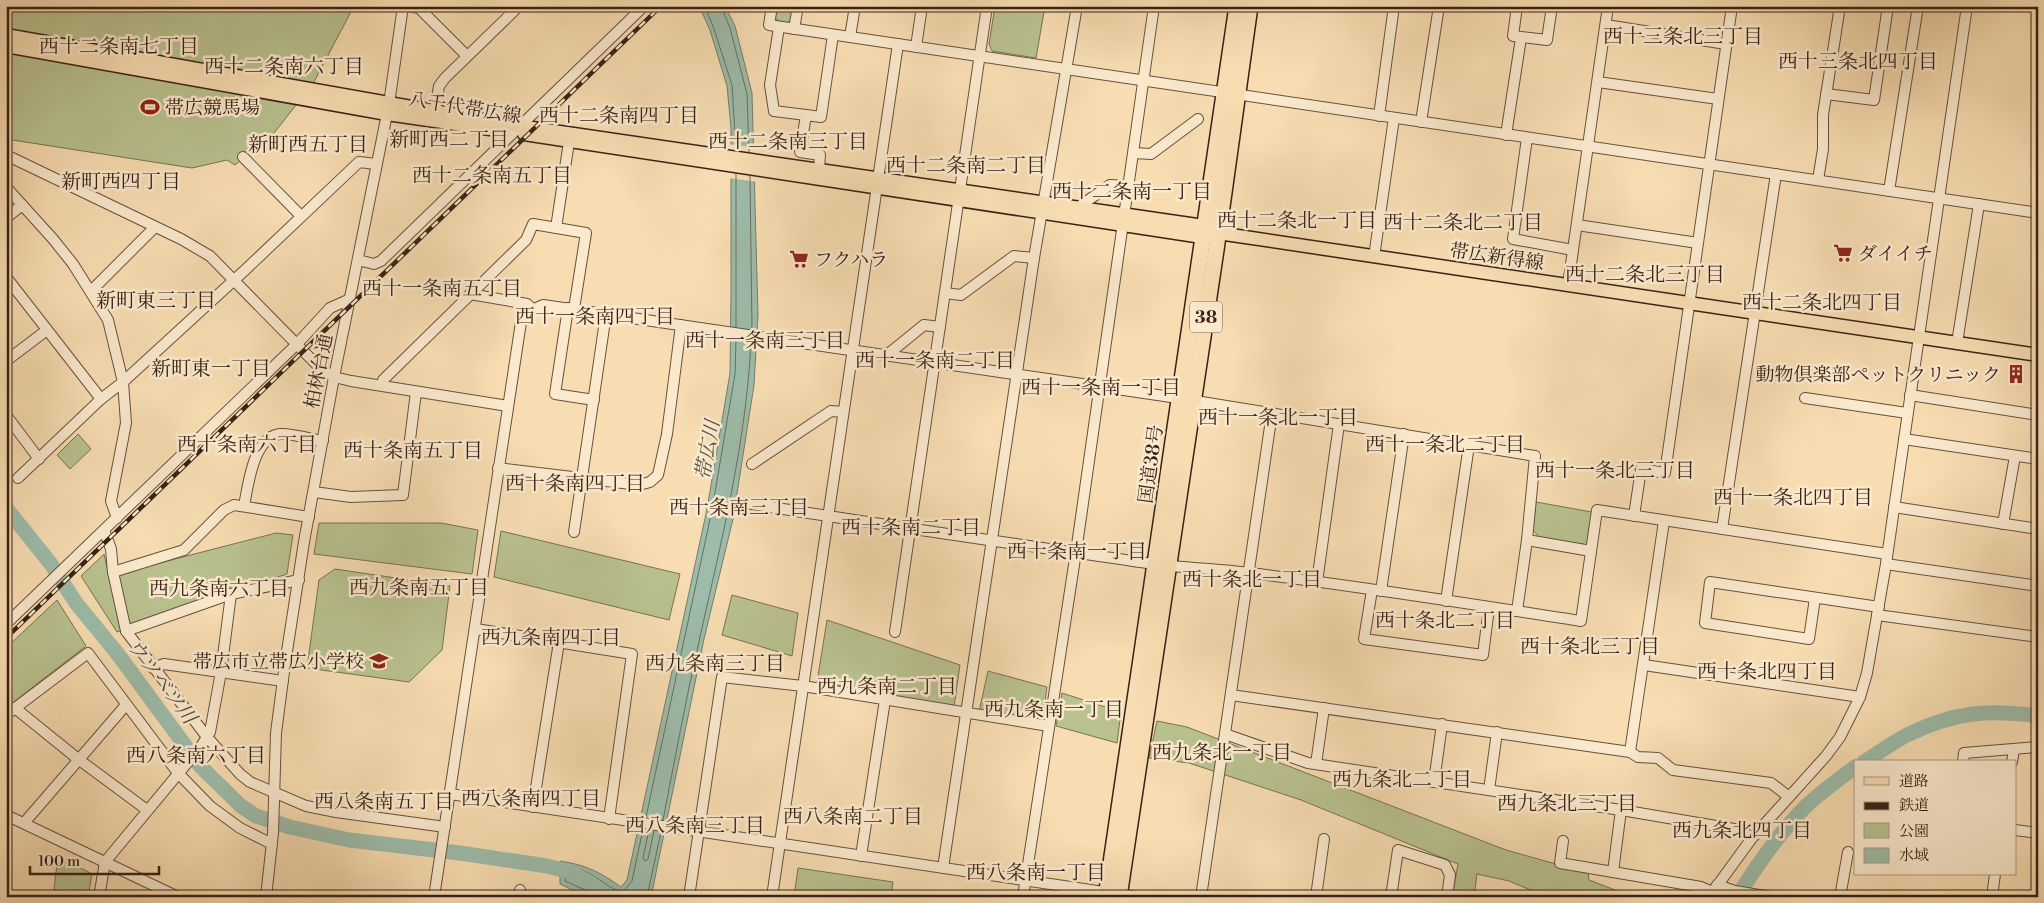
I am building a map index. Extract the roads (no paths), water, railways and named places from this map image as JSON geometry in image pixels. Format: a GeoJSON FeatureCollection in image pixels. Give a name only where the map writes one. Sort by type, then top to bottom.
{"type":"FeatureCollection","features":[{"type":"Feature","properties":{"kind":"highway","name":"国道38号"},"geometry":{"type":"LineString","coordinates":[[1186,400],[1218,234],[1237,6]]}},
{"type":"Feature","properties":{"kind":"highway","name":"国道38号"},"geometry":{"type":"LineString","coordinates":[[1113,895],[1186,400],[1203,232],[1250,6]]}},
{"type":"Feature","properties":{"kind":"main road","name":"八千代帯広線"},"geometry":{"type":"LineString","coordinates":[[6,36],[388,109],[435,111],[516,129]]}},
{"type":"Feature","properties":{"kind":"main road","name":"八千代帯広線"},"geometry":{"type":"LineString","coordinates":[[6,46],[516,129],[1218,234]]}},
{"type":"Feature","properties":{"kind":"main road","name":"八千代帯広線"},"geometry":{"type":"LineString","coordinates":[[761,166],[819,170],[877,183]]}},
{"type":"Feature","properties":{"kind":"main road","name":"八千代帯広線"},"geometry":{"type":"LineString","coordinates":[[1043,208],[1077,208],[1124,220]]}},
{"type":"Feature","properties":{"kind":"main road","name":"帯広新得線"},"geometry":{"type":"LineString","coordinates":[[1218,234],[2038,355]]}},
{"type":"Feature","properties":{"kind":"street","name":"柏林台通"},"geometry":{"type":"LineString","coordinates":[[266,897],[272,838],[276,733],[298,580],[334,377],[388,109],[404,6]]}},
{"type":"Feature","properties":{"kind":"street"},"geometry":{"type":"LineString","coordinates":[[409,6],[419,8],[468,56]]}},
{"type":"Feature","properties":{"kind":"street"},"geometry":{"type":"LineString","coordinates":[[435,111],[439,86],[519,6]]}},
{"type":"Feature","properties":{"kind":"street"},"geometry":{"type":"LineString","coordinates":[[358,260],[374,264],[381,261],[644,6]]}},
{"type":"Feature","properties":{"kind":"street"},"geometry":{"type":"LineString","coordinates":[[772,6],[769,25],[779,27],[2038,213]]}},
{"type":"Feature","properties":{"kind":"street"},"geometry":{"type":"LineString","coordinates":[[794,29],[798,6]]}},
{"type":"Feature","properties":{"kind":"street"},"geometry":{"type":"LineString","coordinates":[[850,37],[855,6]]}},
{"type":"Feature","properties":{"kind":"street"},"geometry":{"type":"LineString","coordinates":[[916,47],[922,6]]}},
{"type":"Feature","properties":{"kind":"street"},"geometry":{"type":"LineString","coordinates":[[895,632],[986,6]]}},
{"type":"Feature","properties":{"kind":"street"},"geometry":{"type":"LineString","coordinates":[[943,868],[1034,258],[1077,6]]}},
{"type":"Feature","properties":{"kind":"street"},"geometry":{"type":"LineString","coordinates":[[1023,897],[1076,552],[1154,6]]}},
{"type":"Feature","properties":{"kind":"street"},"geometry":{"type":"LineString","coordinates":[[1379,116],[1394,6]]}},
{"type":"Feature","properties":{"kind":"street"},"geometry":{"type":"LineString","coordinates":[[1421,122],[1439,6]]}},
{"type":"Feature","properties":{"kind":"street"},"geometry":{"type":"LineString","coordinates":[[1517,6],[1513,36],[1547,40],[1552,6]]}},
{"type":"Feature","properties":{"kind":"street"},"geometry":{"type":"LineString","coordinates":[[1568,285],[1608,6]]}},
{"type":"Feature","properties":{"kind":"street"},"geometry":{"type":"LineString","coordinates":[[1634,516],[1641,469],[1665,473],[1732,6]]}},
{"type":"Feature","properties":{"kind":"street"},"geometry":{"type":"LineString","coordinates":[[1818,180],[1823,149],[1823,115],[1840,6]]}},
{"type":"Feature","properties":{"kind":"street"},"geometry":{"type":"LineString","coordinates":[[1826,94],[1874,100],[1888,6]]}},
{"type":"Feature","properties":{"kind":"street"},"geometry":{"type":"LineString","coordinates":[[1890,191],[1918,6]]}},
{"type":"Feature","properties":{"kind":"street"},"geometry":{"type":"LineString","coordinates":[[1713,891],[1752,838],[1826,756],[1840,737],[1860,697],[1867,673],[1887,559],[1967,6]]}},
{"type":"Feature","properties":{"kind":"street"},"geometry":{"type":"LineString","coordinates":[[1606,25],[1726,44]]}},
{"type":"Feature","properties":{"kind":"street"},"geometry":{"type":"LineString","coordinates":[[779,27],[770,85],[774,111],[821,117],[833,35]]}},
{"type":"Feature","properties":{"kind":"street"},"geometry":{"type":"LineString","coordinates":[[1506,135],[1521,38]]}},
{"type":"Feature","properties":{"kind":"street"},"geometry":{"type":"LineString","coordinates":[[772,897],[898,44]]}},
{"type":"Feature","properties":{"kind":"street"},"geometry":{"type":"LineString","coordinates":[[1598,82],[1718,99]]}},
{"type":"Feature","properties":{"kind":"street"},"geometry":{"type":"LineString","coordinates":[[806,115],[800,152],[820,155],[819,170]]}},
{"type":"Feature","properties":{"kind":"street"},"geometry":{"type":"LineString","coordinates":[[1374,256],[1394,118]]}},
{"type":"Feature","properties":{"kind":"street"},"geometry":{"type":"LineString","coordinates":[[1134,153],[1151,154],[1198,119]]}},
{"type":"Feature","properties":{"kind":"street"},"geometry":{"type":"LineString","coordinates":[[556,228],[570,137]]}},
{"type":"Feature","properties":{"kind":"street"},"geometry":{"type":"LineString","coordinates":[[1527,138],[1513,239],[1573,250]]}},
{"type":"Feature","properties":{"kind":"street"},"geometry":{"type":"LineString","coordinates":[[6,155],[181,239],[210,256],[321,370],[334,377],[508,406]]}},
{"type":"Feature","properties":{"kind":"street"},"geometry":{"type":"LineString","coordinates":[[243,158],[301,216]]}},
{"type":"Feature","properties":{"kind":"street"},"geometry":{"type":"LineString","coordinates":[[18,478],[101,399],[123,382],[359,162],[376,164]]}},
{"type":"Feature","properties":{"kind":"street"},"geometry":{"type":"LineString","coordinates":[[1722,529],[1776,174]]}},
{"type":"Feature","properties":{"kind":"street"},"geometry":{"type":"LineString","coordinates":[[1077,208],[1110,185],[1129,186]]}},
{"type":"Feature","properties":{"kind":"street"},"geometry":{"type":"LineString","coordinates":[[6,187],[53,238],[91,291],[108,320],[123,382],[126,423],[111,501],[117,518]]}},
{"type":"Feature","properties":{"kind":"street"},"geometry":{"type":"LineString","coordinates":[[1957,343],[1980,204]]}},
{"type":"Feature","properties":{"kind":"street"},"geometry":{"type":"LineString","coordinates":[[6,218],[22,205]]}},
{"type":"Feature","properties":{"kind":"street"},"geometry":{"type":"LineString","coordinates":[[382,386],[383,380],[526,240],[533,224],[586,233],[555,394],[594,400]]}},
{"type":"Feature","properties":{"kind":"street"},"geometry":{"type":"LineString","coordinates":[[1577,225],[1698,243]]}},
{"type":"Feature","properties":{"kind":"street"},"geometry":{"type":"LineString","coordinates":[[91,291],[155,227]]}},
{"type":"Feature","properties":{"kind":"street"},"geometry":{"type":"LineString","coordinates":[[945,293],[961,294],[1014,256],[1034,258]]}},
{"type":"Feature","properties":{"kind":"street"},"geometry":{"type":"LineString","coordinates":[[6,276],[101,399]]}},
{"type":"Feature","properties":{"kind":"street"},"geometry":{"type":"LineString","coordinates":[[470,294],[527,304],[533,309]]}},
{"type":"Feature","properties":{"kind":"street"},"geometry":{"type":"LineString","coordinates":[[6,624],[296,345],[330,308],[350,299]]}},
{"type":"Feature","properties":{"kind":"street"},"geometry":{"type":"LineString","coordinates":[[434,897],[521,322],[526,314],[544,305],[1272,412],[1535,456],[1527,540],[1517,612]]}},
{"type":"Feature","properties":{"kind":"street"},"geometry":{"type":"LineString","coordinates":[[574,532],[606,314]]}},
{"type":"Feature","properties":{"kind":"street"},"geometry":{"type":"LineString","coordinates":[[498,468],[639,485],[650,482],[658,476],[667,434],[681,325]]}},
{"type":"Feature","properties":{"kind":"street"},"geometry":{"type":"LineString","coordinates":[[887,355],[924,325],[940,327]]}},
{"type":"Feature","properties":{"kind":"street"},"geometry":{"type":"LineString","coordinates":[[6,361],[47,330]]}},
{"type":"Feature","properties":{"kind":"street"},"geometry":{"type":"LineString","coordinates":[[314,492],[351,496],[403,495],[416,392]]}},
{"type":"Feature","properties":{"kind":"street"},"geometry":{"type":"LineString","coordinates":[[1910,395],[2038,415]]}},
{"type":"Feature","properties":{"kind":"street"},"geometry":{"type":"LineString","coordinates":[[1805,398],[1908,413]]}},
{"type":"Feature","properties":{"kind":"street"},"geometry":{"type":"LineString","coordinates":[[752,464],[831,411],[843,412]]}},
{"type":"Feature","properties":{"kind":"street"},"geometry":{"type":"LineString","coordinates":[[1201,897],[1272,412]]}},
{"type":"Feature","properties":{"kind":"street"},"geometry":{"type":"LineString","coordinates":[[6,415],[40,459]]}},
{"type":"Feature","properties":{"kind":"street"},"geometry":{"type":"LineString","coordinates":[[1317,582],[1339,424]]}},
{"type":"Feature","properties":{"kind":"street"},"geometry":{"type":"LineString","coordinates":[[244,506],[253,463],[260,448],[268,439],[280,434],[322,442]]}},
{"type":"Feature","properties":{"kind":"street"},"geometry":{"type":"LineString","coordinates":[[1404,434],[1376,590],[1364,639],[1483,655],[1490,608]]}},
{"type":"Feature","properties":{"kind":"street"},"geometry":{"type":"LineString","coordinates":[[1904,439],[2038,459]]}},
{"type":"Feature","properties":{"kind":"street"},"geometry":{"type":"LineString","coordinates":[[1446,601],[1469,445]]}},
{"type":"Feature","properties":{"kind":"street"},"geometry":{"type":"LineString","coordinates":[[2003,524],[2015,456]]}},
{"type":"Feature","properties":{"kind":"street"},"geometry":{"type":"LineString","coordinates":[[746,504],[1162,565],[1249,572],[1581,621],[1598,510],[1722,529],[2038,586]]}},
{"type":"Feature","properties":{"kind":"street"},"geometry":{"type":"LineString","coordinates":[[113,572],[184,550],[224,510],[234,505],[309,517]]}},
{"type":"Feature","properties":{"kind":"street"},"geometry":{"type":"LineString","coordinates":[[1894,507],[2038,529]]}},
{"type":"Feature","properties":{"kind":"street"},"geometry":{"type":"LineString","coordinates":[[1630,752],[1664,521]]}},
{"type":"Feature","properties":{"kind":"street"},"geometry":{"type":"LineString","coordinates":[[104,530],[111,549],[113,572],[126,631],[204,741],[250,782],[273,798],[444,832]]}},
{"type":"Feature","properties":{"kind":"street"},"geometry":{"type":"LineString","coordinates":[[1527,540],[1591,551]]}},
{"type":"Feature","properties":{"kind":"street"},"geometry":{"type":"LineString","coordinates":[[126,631],[231,594],[298,580]]}},
{"type":"Feature","properties":{"kind":"street"},"geometry":{"type":"LineString","coordinates":[[1815,598],[1809,639],[1705,623],[1710,582],[1815,598],[1878,611],[2038,636]]}},
{"type":"Feature","properties":{"kind":"street"},"geometry":{"type":"LineString","coordinates":[[99,897],[105,862],[210,732],[221,672],[231,594]]}},
{"type":"Feature","properties":{"kind":"street"},"geometry":{"type":"LineString","coordinates":[[476,629],[632,654],[609,819]]}},
{"type":"Feature","properties":{"kind":"street"},"geometry":{"type":"LineString","coordinates":[[533,807],[559,642]]}},
{"type":"Feature","properties":{"kind":"street"},"geometry":{"type":"LineString","coordinates":[[6,715],[88,653],[126,705],[210,806],[240,828],[272,838]]}},
{"type":"Feature","properties":{"kind":"street"},"geometry":{"type":"LineString","coordinates":[[153,668],[164,664],[283,682]]}},
{"type":"Feature","properties":{"kind":"street"},"geometry":{"type":"LineString","coordinates":[[1644,665],[1860,697]]}},
{"type":"Feature","properties":{"kind":"street"},"geometry":{"type":"LineString","coordinates":[[689,897],[722,677],[803,686],[1049,726]]}},
{"type":"Feature","properties":{"kind":"street"},"geometry":{"type":"LineString","coordinates":[[1231,695],[1630,752],[1638,756],[1658,758],[1673,770],[1771,783],[1789,797]]}},
{"type":"Feature","properties":{"kind":"street"},"geometry":{"type":"LineString","coordinates":[[861,856],[885,700]]}},
{"type":"Feature","properties":{"kind":"street"},"geometry":{"type":"LineString","coordinates":[[24,823],[126,705]]}},
{"type":"Feature","properties":{"kind":"street"},"geometry":{"type":"LineString","coordinates":[[15,708],[78,759],[147,810]]}},
{"type":"Feature","properties":{"kind":"street"},"geometry":{"type":"LineString","coordinates":[[1316,764],[1324,708]]}},
{"type":"Feature","properties":{"kind":"street"},"geometry":{"type":"LineString","coordinates":[[1434,782],[1442,724]]}},
{"type":"Feature","properties":{"kind":"street"},"geometry":{"type":"LineString","coordinates":[[1489,790],[1497,732]]}},
{"type":"Feature","properties":{"kind":"street"},"geometry":{"type":"LineString","coordinates":[[1225,734],[1316,764],[1622,810],[1740,830],[1752,838]]}},
{"type":"Feature","properties":{"kind":"street"},"geometry":{"type":"LineString","coordinates":[[1963,760],[1964,753],[2038,747]]}},
{"type":"Feature","properties":{"kind":"street"},"geometry":{"type":"LineString","coordinates":[[2012,760],[2014,750]]}},
{"type":"Feature","properties":{"kind":"street"},"geometry":{"type":"LineString","coordinates":[[450,794],[699,833],[1137,897]]}},
{"type":"Feature","properties":{"kind":"street"},"geometry":{"type":"LineString","coordinates":[[1613,872],[1622,810]]}},
{"type":"Feature","properties":{"kind":"street"},"geometry":{"type":"LineString","coordinates":[[6,816],[178,897]]}},
{"type":"Feature","properties":{"kind":"street"},"geometry":{"type":"LineString","coordinates":[[2016,830],[2038,833]]}},
{"type":"Feature","properties":{"kind":"street"},"geometry":{"type":"LineString","coordinates":[[1316,897],[1324,840]]}},
{"type":"Feature","properties":{"kind":"street"},"geometry":{"type":"LineString","coordinates":[[1563,841],[1560,862],[1701,887],[1713,891],[1735,891],[1766,896]]}},
{"type":"Feature","properties":{"kind":"street"},"geometry":{"type":"LineString","coordinates":[[1391,897],[1398,850],[1445,866],[1450,875],[1447,897]]}},
{"type":"Feature","properties":{"kind":"street"},"geometry":{"type":"LineString","coordinates":[[1840,897],[1848,852]]}},
{"type":"Feature","properties":{"kind":"street"},"geometry":{"type":"LineString","coordinates":[[1992,897],[1995,876]]}},
{"type":"Feature","properties":{"kind":"water"},"geometry":{"type":"Polygon","coordinates":[[[699,6],[725,6],[735,26],[752,93],[758,314],[754,385],[733,519],[704,639],[651,897],[587,897],[560,884],[560,861],[592,870],[621,887],[627,880],[707,509],[730,373],[731,128],[727,86],[710,30],[699,6]]]}},
{"type":"Feature","properties":{"kind":"waterway","name":"ウツベツ川"},"geometry":{"type":"LineString","coordinates":[[6,508],[51,564],[76,603],[117,653],[201,767],[241,806],[256,816],[290,827],[349,840],[460,853],[547,866],[571,872],[610,897]]}},
{"type":"Feature","properties":{"kind":"waterway"},"geometry":{"type":"LineString","coordinates":[[1867,760],[1907,735],[1940,721],[1971,714],[1987,713],[2038,716]]}},
{"type":"Feature","properties":{"kind":"waterway"},"geometry":{"type":"LineString","coordinates":[[1737,897],[1786,828],[1808,805],[1854,768]]}},
{"type":"Feature","properties":{"kind":"railway"},"geometry":{"type":"LineString","coordinates":[[6,638],[661,6]]}},
{"type":"Feature","properties":{"kind":"place","name":"帯広競馬場"},"geometry":{"type":"Point","coordinates":[150,107]}},
{"type":"Feature","properties":{"kind":"place","name":"ダイイチ"},"geometry":{"type":"Point","coordinates":[1843,253]}},
{"type":"Feature","properties":{"kind":"place","name":"フクハラ"},"geometry":{"type":"Point","coordinates":[799,259]}},
{"type":"Feature","properties":{"kind":"place","name":"動物倶楽部ペットクリニック"},"geometry":{"type":"Point","coordinates":[2016,374]}},
{"type":"Feature","properties":{"kind":"place","name":"帯広市立帯広小学校"},"geometry":{"type":"Point","coordinates":[379,661]}},
{"type":"Feature","properties":{"kind":"district","name":"西十三条北三丁目"},"geometry":{"type":"Point","coordinates":[1683,36]}},
{"type":"Feature","properties":{"kind":"district","name":"西十二条南七丁目"},"geometry":{"type":"Point","coordinates":[119,46]}},
{"type":"Feature","properties":{"kind":"district","name":"西十三条北四丁目"},"geometry":{"type":"Point","coordinates":[1858,61]}},
{"type":"Feature","properties":{"kind":"district","name":"西十二条南六丁目"},"geometry":{"type":"Point","coordinates":[284,66]}},
{"type":"Feature","properties":{"kind":"district","name":"西十二条南四丁目"},"geometry":{"type":"Point","coordinates":[619,115]}},
{"type":"Feature","properties":{"kind":"district","name":"新町西二丁目"},"geometry":{"type":"Point","coordinates":[449,139]}},
{"type":"Feature","properties":{"kind":"district","name":"西十二条南三丁目"},"geometry":{"type":"Point","coordinates":[788,141]}},
{"type":"Feature","properties":{"kind":"district","name":"新町西五丁目"},"geometry":{"type":"Point","coordinates":[308,144]}},
{"type":"Feature","properties":{"kind":"district","name":"西十二条南二丁目"},"geometry":{"type":"Point","coordinates":[966,165]}},
{"type":"Feature","properties":{"kind":"district","name":"西十二条南五丁目"},"geometry":{"type":"Point","coordinates":[492,175]}},
{"type":"Feature","properties":{"kind":"district","name":"新町西四丁目"},"geometry":{"type":"Point","coordinates":[121,181]}},
{"type":"Feature","properties":{"kind":"district","name":"西十二条南一丁目"},"geometry":{"type":"Point","coordinates":[1132,191]}},
{"type":"Feature","properties":{"kind":"district","name":"西十二条北一丁目"},"geometry":{"type":"Point","coordinates":[1297,220]}},
{"type":"Feature","properties":{"kind":"district","name":"西十二条北二丁目"},"geometry":{"type":"Point","coordinates":[1463,222]}},
{"type":"Feature","properties":{"kind":"district","name":"西十二条北三丁目"},"geometry":{"type":"Point","coordinates":[1645,274]}},
{"type":"Feature","properties":{"kind":"district","name":"西十一条南五丁目"},"geometry":{"type":"Point","coordinates":[442,288]}},
{"type":"Feature","properties":{"kind":"district","name":"新町東三丁目"},"geometry":{"type":"Point","coordinates":[156,300]}},
{"type":"Feature","properties":{"kind":"district","name":"西十二条北四丁目"},"geometry":{"type":"Point","coordinates":[1822,302]}},
{"type":"Feature","properties":{"kind":"district","name":"西十一条南四丁目"},"geometry":{"type":"Point","coordinates":[595,316]}},
{"type":"Feature","properties":{"kind":"district","name":"西十一条南三丁目"},"geometry":{"type":"Point","coordinates":[765,340]}},
{"type":"Feature","properties":{"kind":"district","name":"西十一条南二丁目"},"geometry":{"type":"Point","coordinates":[935,360]}},
{"type":"Feature","properties":{"kind":"district","name":"新町東一丁目"},"geometry":{"type":"Point","coordinates":[211,368]}},
{"type":"Feature","properties":{"kind":"district","name":"西十一条南一丁目"},"geometry":{"type":"Point","coordinates":[1101,387]}},
{"type":"Feature","properties":{"kind":"district","name":"西十一条北一丁目"},"geometry":{"type":"Point","coordinates":[1278,417]}},
{"type":"Feature","properties":{"kind":"district","name":"西十条南六丁目"},"geometry":{"type":"Point","coordinates":[247,444]}},
{"type":"Feature","properties":{"kind":"district","name":"西十一条北二丁目"},"geometry":{"type":"Point","coordinates":[1445,444]}},
{"type":"Feature","properties":{"kind":"district","name":"西十条南五丁目"},"geometry":{"type":"Point","coordinates":[413,450]}},
{"type":"Feature","properties":{"kind":"district","name":"西十一条北三丁目"},"geometry":{"type":"Point","coordinates":[1615,470]}},
{"type":"Feature","properties":{"kind":"district","name":"西十条南四丁目"},"geometry":{"type":"Point","coordinates":[575,483]}},
{"type":"Feature","properties":{"kind":"district","name":"西十一条北四丁目"},"geometry":{"type":"Point","coordinates":[1793,497]}},
{"type":"Feature","properties":{"kind":"district","name":"西十条南三丁目"},"geometry":{"type":"Point","coordinates":[739,507]}},
{"type":"Feature","properties":{"kind":"district","name":"西十条南二丁目"},"geometry":{"type":"Point","coordinates":[911,527]}},
{"type":"Feature","properties":{"kind":"district","name":"西十条南一丁目"},"geometry":{"type":"Point","coordinates":[1077,551]}},
{"type":"Feature","properties":{"kind":"district","name":"西十条北一丁目"},"geometry":{"type":"Point","coordinates":[1252,579]}},
{"type":"Feature","properties":{"kind":"district","name":"西九条南五丁目"},"geometry":{"type":"Point","coordinates":[419,587]}},
{"type":"Feature","properties":{"kind":"district","name":"西九条南六丁目"},"geometry":{"type":"Point","coordinates":[219,588]}},
{"type":"Feature","properties":{"kind":"district","name":"西十条北二丁目"},"geometry":{"type":"Point","coordinates":[1445,620]}},
{"type":"Feature","properties":{"kind":"district","name":"西九条南四丁目"},"geometry":{"type":"Point","coordinates":[551,637]}},
{"type":"Feature","properties":{"kind":"district","name":"西十条北三丁目"},"geometry":{"type":"Point","coordinates":[1590,646]}},
{"type":"Feature","properties":{"kind":"district","name":"西九条南三丁目"},"geometry":{"type":"Point","coordinates":[715,663]}},
{"type":"Feature","properties":{"kind":"district","name":"西十条北四丁目"},"geometry":{"type":"Point","coordinates":[1767,671]}},
{"type":"Feature","properties":{"kind":"district","name":"西九条南二丁目"},"geometry":{"type":"Point","coordinates":[887,686]}},
{"type":"Feature","properties":{"kind":"district","name":"西九条南一丁目"},"geometry":{"type":"Point","coordinates":[1054,709]}},
{"type":"Feature","properties":{"kind":"district","name":"西九条北一丁目"},"geometry":{"type":"Point","coordinates":[1222,752]}},
{"type":"Feature","properties":{"kind":"district","name":"西八条南六丁目"},"geometry":{"type":"Point","coordinates":[196,755]}},
{"type":"Feature","properties":{"kind":"district","name":"西九条北二丁目"},"geometry":{"type":"Point","coordinates":[1402,779]}},
{"type":"Feature","properties":{"kind":"district","name":"西八条南四丁目"},"geometry":{"type":"Point","coordinates":[531,798]}},
{"type":"Feature","properties":{"kind":"district","name":"西八条南五丁目"},"geometry":{"type":"Point","coordinates":[384,801]}},
{"type":"Feature","properties":{"kind":"district","name":"西九条北三丁目"},"geometry":{"type":"Point","coordinates":[1567,803]}},
{"type":"Feature","properties":{"kind":"district","name":"西八条南二丁目"},"geometry":{"type":"Point","coordinates":[853,816]}},
{"type":"Feature","properties":{"kind":"district","name":"西八条南三丁目"},"geometry":{"type":"Point","coordinates":[695,825]}},
{"type":"Feature","properties":{"kind":"district","name":"西九条北四丁目"},"geometry":{"type":"Point","coordinates":[1742,830]}},
{"type":"Feature","properties":{"kind":"district","name":"西八条南一丁目"},"geometry":{"type":"Point","coordinates":[1036,872]}},
{"type":"Feature","properties":{"kind":"water label","name":"帯広川"},"geometry":{"type":"Point","coordinates":[707,450]}}]}
